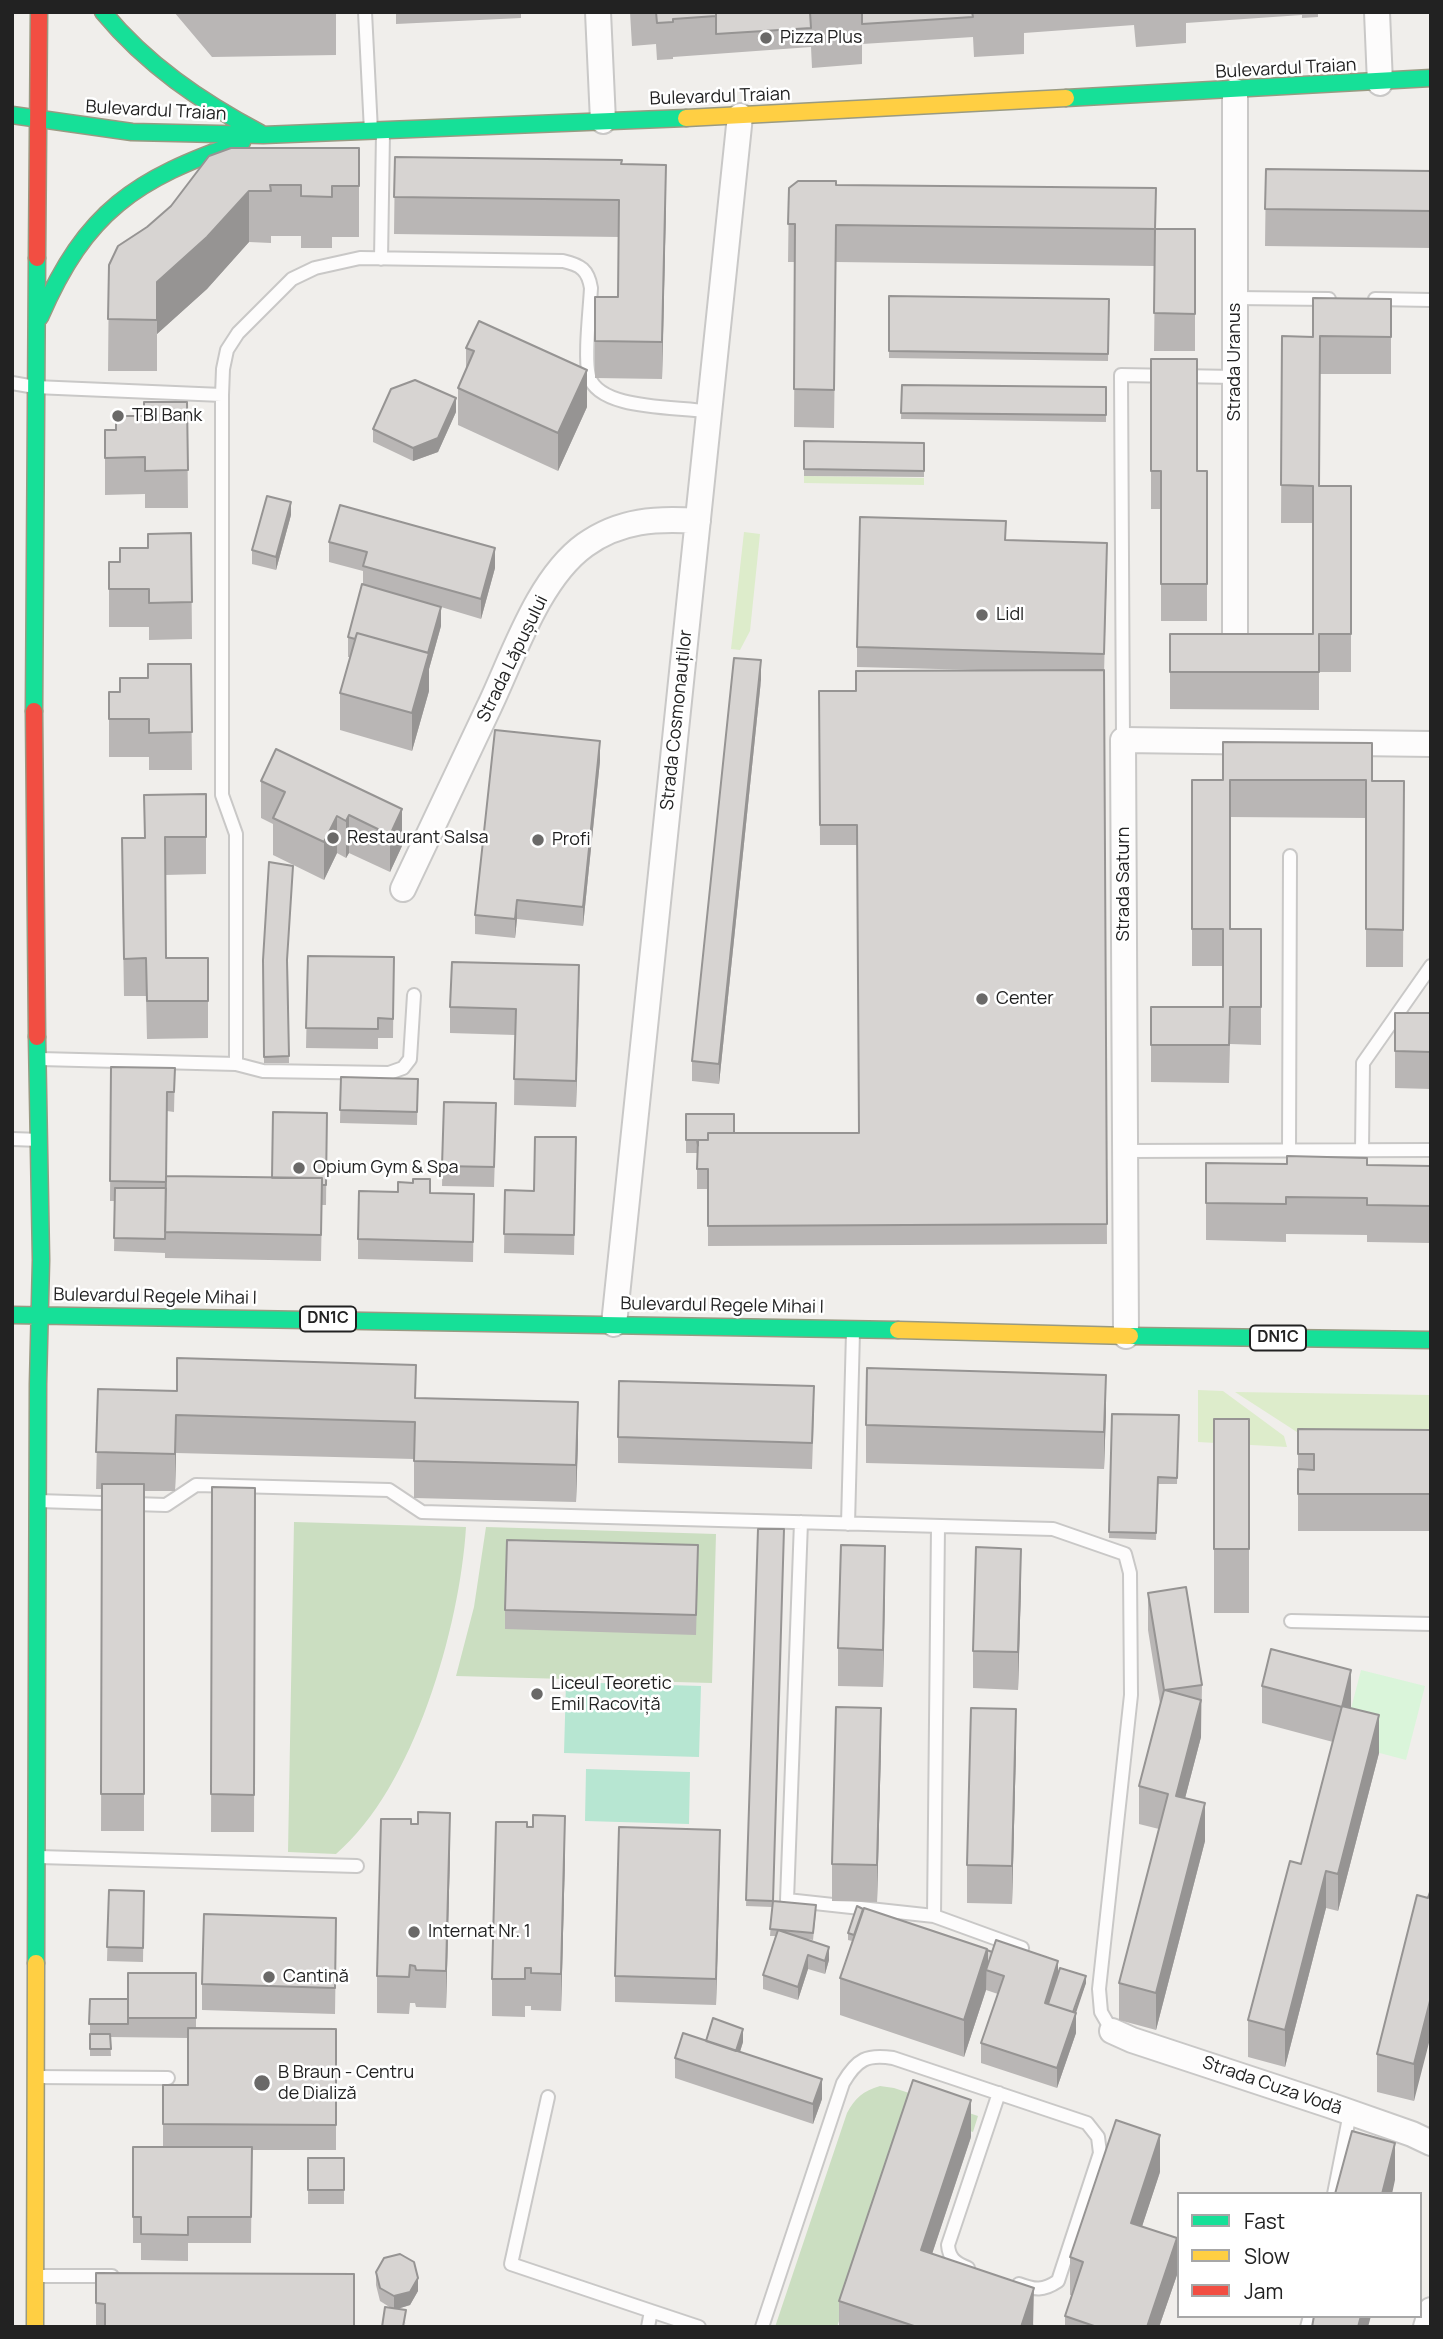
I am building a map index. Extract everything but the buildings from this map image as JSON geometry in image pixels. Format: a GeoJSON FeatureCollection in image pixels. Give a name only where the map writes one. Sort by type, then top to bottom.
{"type":"FeatureCollection","features":[{"type":"Feature","properties":{"kind":"street"},"geometry":{"type":"LineString","coordinates":[[35,2327],[37,1384],[43,1268],[38,1059],[24,931],[36,329],[38,12]]}},
{"type":"Feature","properties":{"kind":"street"},"geometry":{"type":"LineString","coordinates":[[103,12],[121,37],[189,93],[263,135]]}},
{"type":"Feature","properties":{"kind":"street"},"geometry":{"type":"LineString","coordinates":[[598,12],[603,121]]}},
{"type":"Feature","properties":{"kind":"street"},"geometry":{"type":"LineString","coordinates":[[1377,12],[1380,83]]}},
{"type":"Feature","properties":{"kind":"street","name":"Bulevardul Traian"},"geometry":{"type":"LineString","coordinates":[[12,115],[132,132],[263,135],[740,116],[1235,91],[1431,78]]}},
{"type":"Feature","properties":{"kind":"street","name":"Strada Uranus"},"geometry":{"type":"LineString","coordinates":[[1235,91],[1235,634]]}},
{"type":"Feature","properties":{"kind":"street","name":"Strada Cosmonauților"},"geometry":{"type":"LineString","coordinates":[[614,1324],[740,116]]}},
{"type":"Feature","properties":{"kind":"street"},"geometry":{"type":"LineString","coordinates":[[36,329],[49,296],[67,264],[87,233],[112,207],[185,163],[263,135]]}},
{"type":"Feature","properties":{"kind":"street"},"geometry":{"type":"LineString","coordinates":[[21,280],[36,329]]}},
{"type":"Feature","properties":{"kind":"street","name":"Strada Lăpușului"},"geometry":{"type":"LineString","coordinates":[[403,889],[537,606],[570,559],[603,534],[647,519],[698,521]]}},
{"type":"Feature","properties":{"kind":"street"},"geometry":{"type":"LineString","coordinates":[[1123,740],[1431,744]]}},
{"type":"Feature","properties":{"kind":"street","name":"Strada Saturn"},"geometry":{"type":"LineString","coordinates":[[1123,740],[1126,1336]]}},
{"type":"Feature","properties":{"kind":"street","name":"Bulevardul Regele Mihai I"},"geometry":{"type":"LineString","coordinates":[[12,1315],[1431,1340]]}},
{"type":"Feature","properties":{"kind":"street","name":"Strada Cuza Vodă"},"geometry":{"type":"LineString","coordinates":[[1112,2031],[1412,2134],[1431,2143]]}},
{"type":"Feature","properties":{"kind":"street"},"geometry":{"type":"LineString","coordinates":[[1426,2327],[1431,2310]]}},
{"type":"Feature","properties":{"kind":"lane"},"geometry":{"type":"LineString","coordinates":[[365,12],[377,131],[381,258]]}},
{"type":"Feature","properties":{"kind":"lane"},"geometry":{"type":"LineString","coordinates":[[236,1064],[236,834],[222,795],[222,395],[223,369],[228,350],[238,333],[292,279],[315,268],[337,262],[360,258],[563,261],[582,267],[589,275],[589,376],[601,393],[622,402],[709,412]]}},
{"type":"Feature","properties":{"kind":"lane"},"geometry":{"type":"LineString","coordinates":[[1235,298],[1347,299]]}},
{"type":"Feature","properties":{"kind":"lane"},"geometry":{"type":"LineString","coordinates":[[1361,299],[1431,300]]}},
{"type":"Feature","properties":{"kind":"lane"},"geometry":{"type":"LineString","coordinates":[[1123,740],[1121,375],[1235,377]]}},
{"type":"Feature","properties":{"kind":"lane"},"geometry":{"type":"LineString","coordinates":[[12,383],[35,387],[222,395]]}},
{"type":"Feature","properties":{"kind":"lane"},"geometry":{"type":"LineString","coordinates":[[1289,1151],[1290,856]]}},
{"type":"Feature","properties":{"kind":"lane"},"geometry":{"type":"LineString","coordinates":[[1362,1150],[1363,1063],[1431,966]]}},
{"type":"Feature","properties":{"kind":"lane"},"geometry":{"type":"LineString","coordinates":[[38,1059],[236,1064],[263,1071],[389,1073],[403,1068],[410,1059],[414,995]]}},
{"type":"Feature","properties":{"kind":"lane"},"geometry":{"type":"LineString","coordinates":[[12,1139],[40,1140]]}},
{"type":"Feature","properties":{"kind":"lane"},"geometry":{"type":"LineString","coordinates":[[1125,1151],[1431,1150]]}},
{"type":"Feature","properties":{"kind":"lane"},"geometry":{"type":"LineString","coordinates":[[848,1524],[853,1328]]}},
{"type":"Feature","properties":{"kind":"lane"},"geometry":{"type":"LineString","coordinates":[[37,1501],[166,1505],[197,1485],[389,1490],[422,1512],[1053,1529],[1125,1554],[1130,1573],[1131,1695],[1099,1989],[1101,2012],[1112,2031]]}},
{"type":"Feature","properties":{"kind":"lane"},"geometry":{"type":"LineString","coordinates":[[801,1522],[787,1900],[934,1916],[1022,1948]]}},
{"type":"Feature","properties":{"kind":"lane"},"geometry":{"type":"LineString","coordinates":[[934,1916],[934,1699],[938,1526]]}},
{"type":"Feature","properties":{"kind":"lane"},"geometry":{"type":"LineString","coordinates":[[1291,1621],[1431,1624]]}},
{"type":"Feature","properties":{"kind":"lane"},"geometry":{"type":"LineString","coordinates":[[36,1857],[357,1866]]}},
{"type":"Feature","properties":{"kind":"lane"},"geometry":{"type":"LineString","coordinates":[[762,2327],[844,2083],[851,2069],[863,2059],[878,2056],[893,2058],[1087,2123],[1098,2137],[1100,2153],[1058,2281],[1048,2288],[1035,2290],[1009,2281]]}},
{"type":"Feature","properties":{"kind":"lane"},"geometry":{"type":"LineString","coordinates":[[36,2077],[167,2078]]}},
{"type":"Feature","properties":{"kind":"lane"},"geometry":{"type":"LineString","coordinates":[[984,2273],[958,2264],[949,2255],[948,2245],[999,2093]]}},
{"type":"Feature","properties":{"kind":"lane"},"geometry":{"type":"LineString","coordinates":[[548,2097],[511,2264],[699,2327]]}},
{"type":"Feature","properties":{"kind":"lane"},"geometry":{"type":"LineString","coordinates":[[1334,2192],[1350,2113]]}},
{"type":"Feature","properties":{"kind":"lane"},"geometry":{"type":"LineString","coordinates":[[35,2276],[120,2276]]}},
{"type":"Feature","properties":{"kind":"lane"},"geometry":{"type":"LineString","coordinates":[[648,2327],[651,2311]]}},
{"type":"Feature","properties":{"kind":"green space"},"geometry":{"type":"Polygon","coordinates":[[[804,476],[924,478],[924,485],[804,483],[804,476]]]}},
{"type":"Feature","properties":{"kind":"green space"},"geometry":{"type":"Polygon","coordinates":[[[744,532],[760,534],[750,631],[740,650],[731,649],[744,532]]]}},
{"type":"Feature","properties":{"kind":"green space"},"geometry":{"type":"Polygon","coordinates":[[[1198,1390],[1223,1391],[1284,1436],[1287,1447],[1198,1442],[1198,1390]]]}},
{"type":"Feature","properties":{"kind":"green space"},"geometry":{"type":"Polygon","coordinates":[[[1235,1392],[1431,1395],[1431,1446],[1317,1445],[1235,1392]]]}},
{"type":"Feature","properties":{"kind":"green space"},"geometry":{"type":"Polygon","coordinates":[[[294,1522],[466,1527],[454,1611],[428,1703],[410,1748],[388,1789],[364,1825],[336,1854],[288,1852],[294,1522]]]}},
{"type":"Feature","properties":{"kind":"green space"},"geometry":{"type":"Polygon","coordinates":[[[486,1527],[716,1534],[712,1683],[456,1676],[474,1607],[486,1527]]]}},
{"type":"Feature","properties":{"kind":"green space"},"geometry":{"type":"Polygon","coordinates":[[[1361,1670],[1425,1686],[1406,1760],[1342,1743],[1361,1670]]]}},
{"type":"Feature","properties":{"kind":"green space"},"geometry":{"type":"Polygon","coordinates":[[[566,1682],[701,1686],[699,1757],[564,1753],[566,1682]]]}},
{"type":"Feature","properties":{"kind":"green space"},"geometry":{"type":"Polygon","coordinates":[[[586,1769],[690,1772],[689,1824],[585,1821],[586,1769]]]}},
{"type":"Feature","properties":{"kind":"green space"},"geometry":{"type":"Polygon","coordinates":[[[880,2086],[894,2088],[978,2116],[973,2132],[909,2111],[837,2327],[775,2327],[847,2113],[860,2096],[880,2086]]]}},
{"type":"Feature","properties":{"kind":"traffic: fast"},"geometry":{"type":"LineString","coordinates":[[103,12],[156,65],[196,95],[260,133]]}},
{"type":"Feature","properties":{"kind":"traffic: fast"},"geometry":{"type":"LineString","coordinates":[[1066,98],[1431,78]]}},
{"type":"Feature","properties":{"kind":"traffic: fast"},"geometry":{"type":"LineString","coordinates":[[12,115],[132,132],[263,135],[686,118]]}},
{"type":"Feature","properties":{"kind":"traffic: fast"},"geometry":{"type":"LineString","coordinates":[[40,317],[76,250],[118,204],[172,170],[242,142]]}},
{"type":"Feature","properties":{"kind":"traffic: fast"},"geometry":{"type":"LineString","coordinates":[[34,711],[37,258]]}},
{"type":"Feature","properties":{"kind":"traffic: fast"},"geometry":{"type":"LineString","coordinates":[[36,1963],[38,1384],[41,1260],[37,1037]]}},
{"type":"Feature","properties":{"kind":"traffic: fast"},"geometry":{"type":"LineString","coordinates":[[12,1315],[898,1330]]}},
{"type":"Feature","properties":{"kind":"traffic: fast"},"geometry":{"type":"LineString","coordinates":[[1130,1336],[1431,1340]]}},
{"type":"Feature","properties":{"kind":"traffic: slow"},"geometry":{"type":"LineString","coordinates":[[686,118],[1066,98]]}},
{"type":"Feature","properties":{"kind":"traffic: slow"},"geometry":{"type":"LineString","coordinates":[[898,1330],[1130,1336]]}},
{"type":"Feature","properties":{"kind":"traffic: slow"},"geometry":{"type":"LineString","coordinates":[[35,2327],[36,1963]]}},
{"type":"Feature","properties":{"kind":"traffic: jam"},"geometry":{"type":"LineString","coordinates":[[37,258],[39,12]]}},
{"type":"Feature","properties":{"kind":"traffic: jam"},"geometry":{"type":"LineString","coordinates":[[34,711],[37,1037]]}},
{"type":"Feature","properties":{"kind":"place","name":"Pizza Plus"},"geometry":{"type":"Point","coordinates":[766,38]}},
{"type":"Feature","properties":{"kind":"place","name":"TBI Bank"},"geometry":{"type":"Point","coordinates":[118,416]}},
{"type":"Feature","properties":{"kind":"place","name":"Lidl"},"geometry":{"type":"Point","coordinates":[982,615]}},
{"type":"Feature","properties":{"kind":"place","name":"Restaurant Salsa"},"geometry":{"type":"Point","coordinates":[333,838]}},
{"type":"Feature","properties":{"kind":"place","name":"Profi"},"geometry":{"type":"Point","coordinates":[538,840]}},
{"type":"Feature","properties":{"kind":"place","name":"Center"},"geometry":{"type":"Point","coordinates":[982,999]}},
{"type":"Feature","properties":{"kind":"place","name":"Opium Gym & Spa"},"geometry":{"type":"Point","coordinates":[299,1168]}},
{"type":"Feature","properties":{"kind":"place","name":"Liceul Teoretic Emil Racoviță"},"geometry":{"type":"Point","coordinates":[537,1694]}},
{"type":"Feature","properties":{"kind":"place","name":"Internat Nr. 1"},"geometry":{"type":"Point","coordinates":[414,1932]}},
{"type":"Feature","properties":{"kind":"place","name":"Cantină"},"geometry":{"type":"Point","coordinates":[269,1977]}},
{"type":"Feature","properties":{"kind":"place","name":"B Braun - Centru de Dializă"},"geometry":{"type":"Point","coordinates":[262,2083]}}]}
